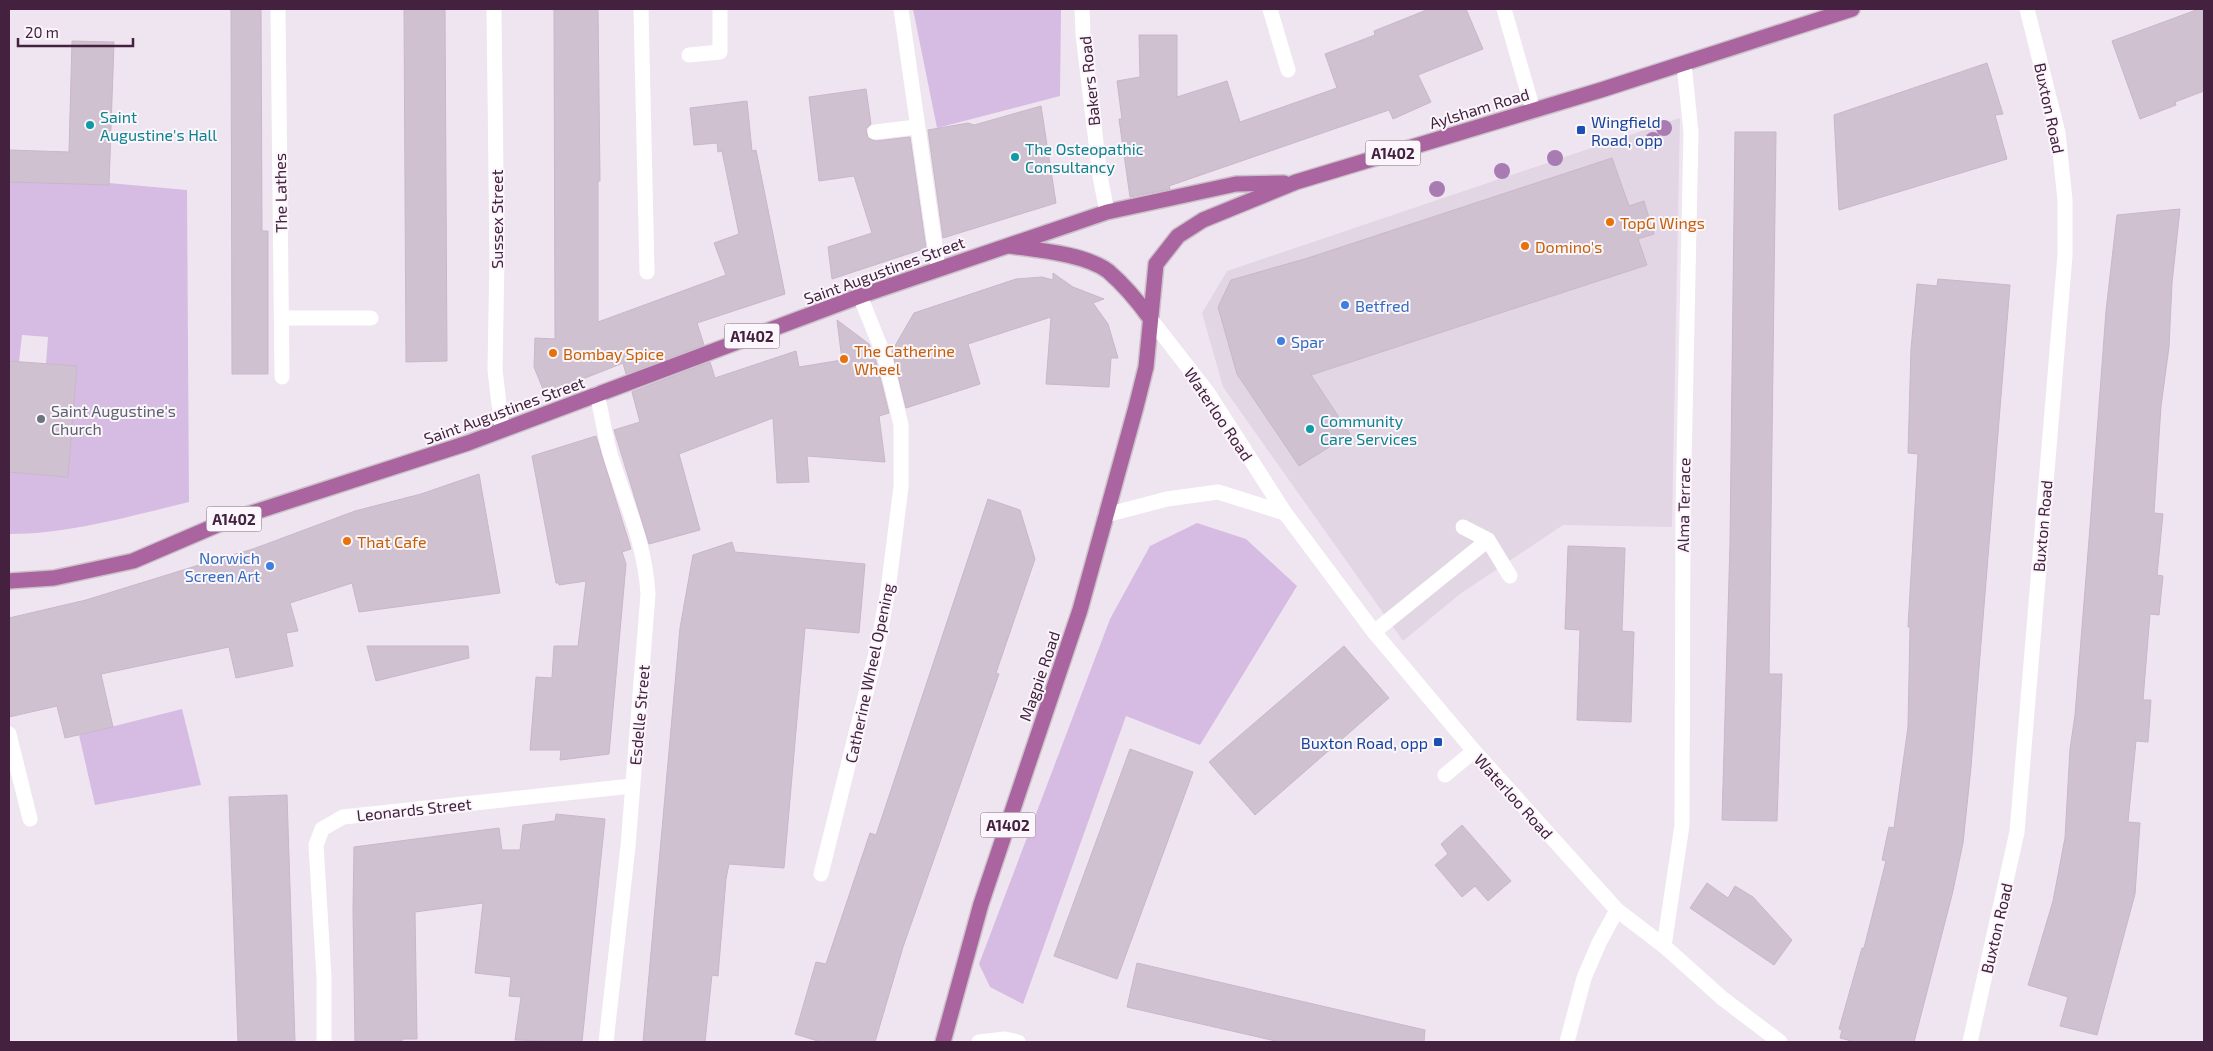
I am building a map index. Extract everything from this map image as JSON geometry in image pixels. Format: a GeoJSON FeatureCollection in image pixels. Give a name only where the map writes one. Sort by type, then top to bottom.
{"type":"FeatureCollection","features":[{"type":"Feature","properties":{"kind":"main road","name":"Aylsham Road"},"geometry":{"type":"LineString","coordinates":[[1149,317],[1156,264],[1178,236],[1203,220],[1296,182],[1684,64],[1852,9]]}},
{"type":"Feature","properties":{"kind":"main road","name":"Saint Augustines Street"},"geometry":{"type":"LineString","coordinates":[[9,581],[54,578],[133,561],[224,522],[468,443],[860,296],[1107,212],[1236,184],[1296,182]]}},
{"type":"Feature","properties":{"kind":"main road","name":"Saint Augustines Street"},"geometry":{"type":"LineString","coordinates":[[1004,246],[1053,252],[1075,257],[1106,270],[1130,292],[1149,317]]}},
{"type":"Feature","properties":{"kind":"main road","name":"Magpie Road"},"geometry":{"type":"LineString","coordinates":[[943,1042],[981,904],[1080,610],[1146,367],[1149,317]]}},
{"type":"Feature","properties":{"kind":"street","name":"The Lathes"},"geometry":{"type":"LineString","coordinates":[[278,9],[282,378]]}},
{"type":"Feature","properties":{"kind":"street","name":"Sussex Street"},"geometry":{"type":"LineString","coordinates":[[494,9],[497,258],[495,370],[502,429]]}},
{"type":"Feature","properties":{"kind":"street"},"geometry":{"type":"LineString","coordinates":[[641,9],[647,272]]}},
{"type":"Feature","properties":{"kind":"street"},"geometry":{"type":"LineString","coordinates":[[688,55],[720,52],[720,9]]}},
{"type":"Feature","properties":{"kind":"street"},"geometry":{"type":"LineString","coordinates":[[901,9],[938,268]]}},
{"type":"Feature","properties":{"kind":"street","name":"Bakers Road"},"geometry":{"type":"LineString","coordinates":[[1082,9],[1083,34],[1100,176],[1107,212]]}},
{"type":"Feature","properties":{"kind":"street"},"geometry":{"type":"LineString","coordinates":[[1270,9],[1288,70]]}},
{"type":"Feature","properties":{"kind":"street"},"geometry":{"type":"LineString","coordinates":[[1504,9],[1533,110]]}},
{"type":"Feature","properties":{"kind":"street","name":"Buxton Road"},"geometry":{"type":"LineString","coordinates":[[1970,1042],[2017,832],[2065,255],[2065,200],[2058,132],[2027,9]]}},
{"type":"Feature","properties":{"kind":"street","name":"Alma Terrace"},"geometry":{"type":"LineString","coordinates":[[1664,946],[1682,825],[1683,511],[1691,132],[1684,64]]}},
{"type":"Feature","properties":{"kind":"street"},"geometry":{"type":"LineString","coordinates":[[875,132],[917,127]]}},
{"type":"Feature","properties":{"kind":"street","name":"Catherine Wheel Opening"},"geometry":{"type":"LineString","coordinates":[[821,874],[878,645],[888,590],[901,487],[901,425],[885,358],[860,296]]}},
{"type":"Feature","properties":{"kind":"street","name":"Waterloo Road"},"geometry":{"type":"LineString","coordinates":[[1149,317],[1208,393],[1285,513],[1374,632],[1474,751],[1617,910],[1664,946],[1722,998],[1780,1042]]}},
{"type":"Feature","properties":{"kind":"street"},"geometry":{"type":"LineString","coordinates":[[282,318],[371,318]]}},
{"type":"Feature","properties":{"kind":"street","name":"Esdelle Street"},"geometry":{"type":"LineString","coordinates":[[597,394],[611,456],[635,521],[647,574],[646,629],[628,846],[606,1042]]}},
{"type":"Feature","properties":{"kind":"street"},"geometry":{"type":"LineString","coordinates":[[1106,515],[1167,499],[1218,492],[1285,513]]}},
{"type":"Feature","properties":{"kind":"street"},"geometry":{"type":"LineString","coordinates":[[1463,526],[1488,540],[1510,576]]}},
{"type":"Feature","properties":{"kind":"street"},"geometry":{"type":"LineString","coordinates":[[1374,632],[1488,540]]}},
{"type":"Feature","properties":{"kind":"street"},"geometry":{"type":"LineString","coordinates":[[9,734],[30,819]]}},
{"type":"Feature","properties":{"kind":"street"},"geometry":{"type":"LineString","coordinates":[[1445,775],[1474,751]]}},
{"type":"Feature","properties":{"kind":"street","name":"Leonards Street"},"geometry":{"type":"LineString","coordinates":[[324,1042],[324,977],[316,845],[322,829],[343,817],[632,786]]}},
{"type":"Feature","properties":{"kind":"street"},"geometry":{"type":"LineString","coordinates":[[1568,1042],[1584,978],[1599,943],[1617,910]]}},
{"type":"Feature","properties":{"kind":"street"},"geometry":{"type":"LineString","coordinates":[[979,1042],[1005,1039],[1018,1042]]}},
{"type":"Feature","properties":{"kind":"shaded area"},"geometry":{"type":"Polygon","coordinates":[[[913,9],[1061,9],[1060,96],[937,128],[913,9]]]}},
{"type":"Feature","properties":{"kind":"shaded area"},"geometry":{"type":"Polygon","coordinates":[[[1680,118],[1672,527],[1563,525],[1460,594],[1403,641],[1223,387],[1202,313],[1227,271],[1680,118]]]}},
{"type":"Feature","properties":{"kind":"shaded area"},"geometry":{"type":"Polygon","coordinates":[[[9,174],[187,190],[189,502],[77,528],[9,534],[9,472],[68,477],[77,367],[46,364],[48,337],[22,335],[19,362],[9,361],[9,174]]]}},
{"type":"Feature","properties":{"kind":"shaded area"},"geometry":{"type":"Polygon","coordinates":[[[1197,523],[1246,539],[1297,586],[1200,745],[1126,716],[1023,1004],[990,987],[979,964],[1110,619],[1150,546],[1197,523]]]}},
{"type":"Feature","properties":{"kind":"shaded area"},"geometry":{"type":"Polygon","coordinates":[[[182,709],[201,785],[95,805],[79,735],[182,709]]]}},
{"type":"Feature","properties":{"kind":"building"},"geometry":{"type":"Polygon","coordinates":[[[231,9],[261,9],[262,231],[268,231],[268,374],[232,374],[231,9]]]}},
{"type":"Feature","properties":{"kind":"building"},"geometry":{"type":"Polygon","coordinates":[[[404,9],[445,9],[447,361],[406,362],[404,9]]]}},
{"type":"Feature","properties":{"kind":"building"},"geometry":{"type":"Polygon","coordinates":[[[554,9],[598,9],[600,181],[598,181],[598,322],[726,275],[714,243],[739,234],[722,151],[718,152],[717,143],[694,145],[690,108],[747,101],[752,151],[756,150],[785,294],[697,323],[704,345],[626,374],[623,363],[545,394],[534,367],[535,338],[555,339],[554,9]]]}},
{"type":"Feature","properties":{"kind":"building"},"geometry":{"type":"Polygon","coordinates":[[[1429,9],[1466,9],[1483,49],[1418,75],[1431,102],[1393,119],[1389,110],[1169,186],[1170,189],[1130,197],[1119,119],[1122,119],[1117,81],[1140,77],[1139,35],[1177,35],[1177,97],[1227,81],[1240,122],[1337,88],[1325,54],[1375,35],[1374,31],[1429,9]]]}},
{"type":"Feature","properties":{"kind":"building"},"geometry":{"type":"Polygon","coordinates":[[[2199,9],[2204,9],[2204,91],[2175,102],[2176,105],[2140,119],[2112,41],[2199,9]]]}},
{"type":"Feature","properties":{"kind":"building","name":"Saint Augustine's Hall"},"geometry":{"type":"Polygon","coordinates":[[[72,41],[114,42],[109,185],[9,182],[9,150],[69,152],[72,41]]]}},
{"type":"Feature","properties":{"kind":"building"},"geometry":{"type":"Polygon","coordinates":[[[1987,63],[2003,114],[1995,115],[2007,159],[1839,210],[1834,115],[1987,63]]]}},
{"type":"Feature","properties":{"kind":"building"},"geometry":{"type":"Polygon","coordinates":[[[866,89],[871,124],[866,129],[868,138],[876,141],[910,137],[926,248],[832,279],[828,247],[872,233],[854,176],[819,181],[809,97],[866,89]]]}},
{"type":"Feature","properties":{"kind":"building"},"geometry":{"type":"Polygon","coordinates":[[[1041,106],[1056,203],[943,238],[928,130],[968,123],[974,125],[1041,106]]]}},
{"type":"Feature","properties":{"kind":"building"},"geometry":{"type":"Polygon","coordinates":[[[1735,132],[1776,132],[1769,674],[1782,674],[1777,821],[1722,820],[1730,543],[1735,132]]]}},
{"type":"Feature","properties":{"kind":"building"},"geometry":{"type":"Polygon","coordinates":[[[1612,158],[1629,206],[1644,201],[1654,234],[1638,239],[1647,265],[1311,375],[1350,434],[1299,466],[1237,374],[1218,307],[1231,280],[1308,258],[1612,158]]]}},
{"type":"Feature","properties":{"kind":"building"},"geometry":{"type":"Polygon","coordinates":[[[2180,209],[2172,283],[2169,347],[2161,406],[2154,513],[2163,514],[2157,575],[2163,576],[2159,615],[2150,614],[2143,700],[2151,700],[2148,742],[2136,741],[2128,822],[2140,823],[2135,894],[2097,1035],[2060,1026],[2068,997],[2028,985],[2053,901],[2065,838],[2070,749],[2075,715],[2106,311],[2117,215],[2180,209]]]}},
{"type":"Feature","properties":{"kind":"building"},"geometry":{"type":"Polygon","coordinates":[[[1053,273],[1073,287],[1104,299],[1093,303],[1108,324],[1118,358],[1111,358],[1109,387],[1046,384],[1051,317],[968,344],[980,384],[906,408],[892,351],[914,313],[1016,279],[1042,277],[1053,280],[1053,273]]]}},
{"type":"Feature","properties":{"kind":"building"},"geometry":{"type":"Polygon","coordinates":[[[1938,279],[2010,285],[1971,767],[1963,843],[1952,895],[1914,1042],[1855,1042],[1840,1038],[1842,1030],[1839,1029],[1862,948],[1864,948],[1886,861],[1882,860],[1889,827],[1894,828],[1908,727],[1910,627],[1908,627],[1918,454],[1908,453],[1911,349],[1917,284],[1937,286],[1938,279]]]}},
{"type":"Feature","properties":{"kind":"building"},"geometry":{"type":"Polygon","coordinates":[[[837,320],[869,344],[876,361],[889,413],[879,416],[885,462],[807,456],[809,482],[777,483],[773,418],[679,454],[700,530],[649,544],[614,430],[640,422],[632,392],[710,362],[715,378],[796,351],[799,367],[842,360],[837,320]]]}},
{"type":"Feature","properties":{"kind":"building","name":"Saint Augustine's Church"},"geometry":{"type":"Polygon","coordinates":[[[9,361],[77,366],[68,477],[9,472],[9,361]]]}},
{"type":"Feature","properties":{"kind":"building"},"geometry":{"type":"Polygon","coordinates":[[[596,436],[631,549],[622,552],[626,564],[609,754],[560,760],[561,750],[530,750],[536,677],[552,678],[554,646],[578,646],[586,581],[559,585],[559,583],[556,583],[532,456],[596,436]]]}},
{"type":"Feature","properties":{"kind":"building"},"geometry":{"type":"Polygon","coordinates":[[[479,474],[500,593],[359,612],[352,583],[290,603],[298,631],[286,633],[293,666],[236,678],[229,647],[101,674],[113,727],[65,738],[57,706],[9,717],[9,618],[86,600],[253,549],[355,511],[421,494],[479,474]]]}},
{"type":"Feature","properties":{"kind":"building"},"geometry":{"type":"Polygon","coordinates":[[[988,499],[1020,510],[1035,559],[996,673],[999,674],[903,947],[875,1042],[821,1042],[795,1034],[816,962],[826,964],[870,833],[876,835],[988,499]]]}},
{"type":"Feature","properties":{"kind":"building"},"geometry":{"type":"Polygon","coordinates":[[[732,542],[735,552],[865,564],[859,633],[805,628],[784,868],[729,864],[726,879],[718,976],[712,975],[705,1042],[643,1042],[680,628],[693,555],[732,542]]]}},
{"type":"Feature","properties":{"kind":"building"},"geometry":{"type":"Polygon","coordinates":[[[1568,546],[1625,548],[1622,631],[1634,632],[1631,722],[1577,720],[1580,630],[1565,629],[1568,546]]]}},
{"type":"Feature","properties":{"kind":"building"},"geometry":{"type":"Polygon","coordinates":[[[367,646],[468,646],[469,658],[376,681],[367,646]]]}},
{"type":"Feature","properties":{"kind":"building"},"geometry":{"type":"Polygon","coordinates":[[[1344,646],[1389,698],[1255,815],[1209,762],[1344,646]]]}},
{"type":"Feature","properties":{"kind":"building"},"geometry":{"type":"Polygon","coordinates":[[[1130,749],[1193,772],[1117,979],[1054,956],[1130,749]]]}},
{"type":"Feature","properties":{"kind":"building"},"geometry":{"type":"Polygon","coordinates":[[[287,795],[295,1042],[238,1042],[229,797],[287,795]]]}},
{"type":"Feature","properties":{"kind":"building"},"geometry":{"type":"Polygon","coordinates":[[[556,814],[605,819],[582,1042],[515,1040],[521,997],[509,996],[511,977],[475,973],[483,903],[415,912],[417,1039],[402,1039],[402,1042],[355,1042],[354,847],[499,828],[502,850],[520,850],[523,825],[555,821],[556,814]]]}},
{"type":"Feature","properties":{"kind":"building"},"geometry":{"type":"Polygon","coordinates":[[[1462,825],[1511,881],[1488,901],[1475,886],[1462,897],[1435,865],[1448,854],[1441,844],[1462,825]]]}},
{"type":"Feature","properties":{"kind":"building"},"geometry":{"type":"Polygon","coordinates":[[[1707,883],[1728,898],[1735,886],[1753,897],[1792,940],[1774,965],[1690,908],[1707,883]]]}},
{"type":"Feature","properties":{"kind":"building"},"geometry":{"type":"Polygon","coordinates":[[[1137,963],[1425,1030],[1424,1042],[1280,1042],[1127,1007],[1137,963]]]}},
{"type":"Feature","properties":{"kind":"place","name":"Saint Augustine's Hall"},"geometry":{"type":"Point","coordinates":[90,125]}},
{"type":"Feature","properties":{"kind":"place","name":"Wingfield Road, opp"},"geometry":{"type":"Point","coordinates":[1581,130]}},
{"type":"Feature","properties":{"kind":"place","name":"The Osteopathic Consultancy"},"geometry":{"type":"Point","coordinates":[1015,157]}},
{"type":"Feature","properties":{"kind":"place","name":"TopG Wings"},"geometry":{"type":"Point","coordinates":[1610,222]}},
{"type":"Feature","properties":{"kind":"place","name":"Domino's"},"geometry":{"type":"Point","coordinates":[1525,246]}},
{"type":"Feature","properties":{"kind":"place","name":"Betfred"},"geometry":{"type":"Point","coordinates":[1345,305]}},
{"type":"Feature","properties":{"kind":"place","name":"Spar"},"geometry":{"type":"Point","coordinates":[1281,341]}},
{"type":"Feature","properties":{"kind":"place","name":"Bombay Spice"},"geometry":{"type":"Point","coordinates":[553,353]}},
{"type":"Feature","properties":{"kind":"place","name":"The Catherine Wheel"},"geometry":{"type":"Point","coordinates":[844,359]}},
{"type":"Feature","properties":{"kind":"place","name":"Saint Augustine's Church"},"geometry":{"type":"Point","coordinates":[41,419]}},
{"type":"Feature","properties":{"kind":"place","name":"Community Care Services"},"geometry":{"type":"Point","coordinates":[1310,429]}},
{"type":"Feature","properties":{"kind":"place","name":"That Cafe"},"geometry":{"type":"Point","coordinates":[347,541]}},
{"type":"Feature","properties":{"kind":"place","name":"Norwich Screen Art"},"geometry":{"type":"Point","coordinates":[270,566]}},
{"type":"Feature","properties":{"kind":"place","name":"Buxton Road, opp"},"geometry":{"type":"Point","coordinates":[1438,742]}}]}
